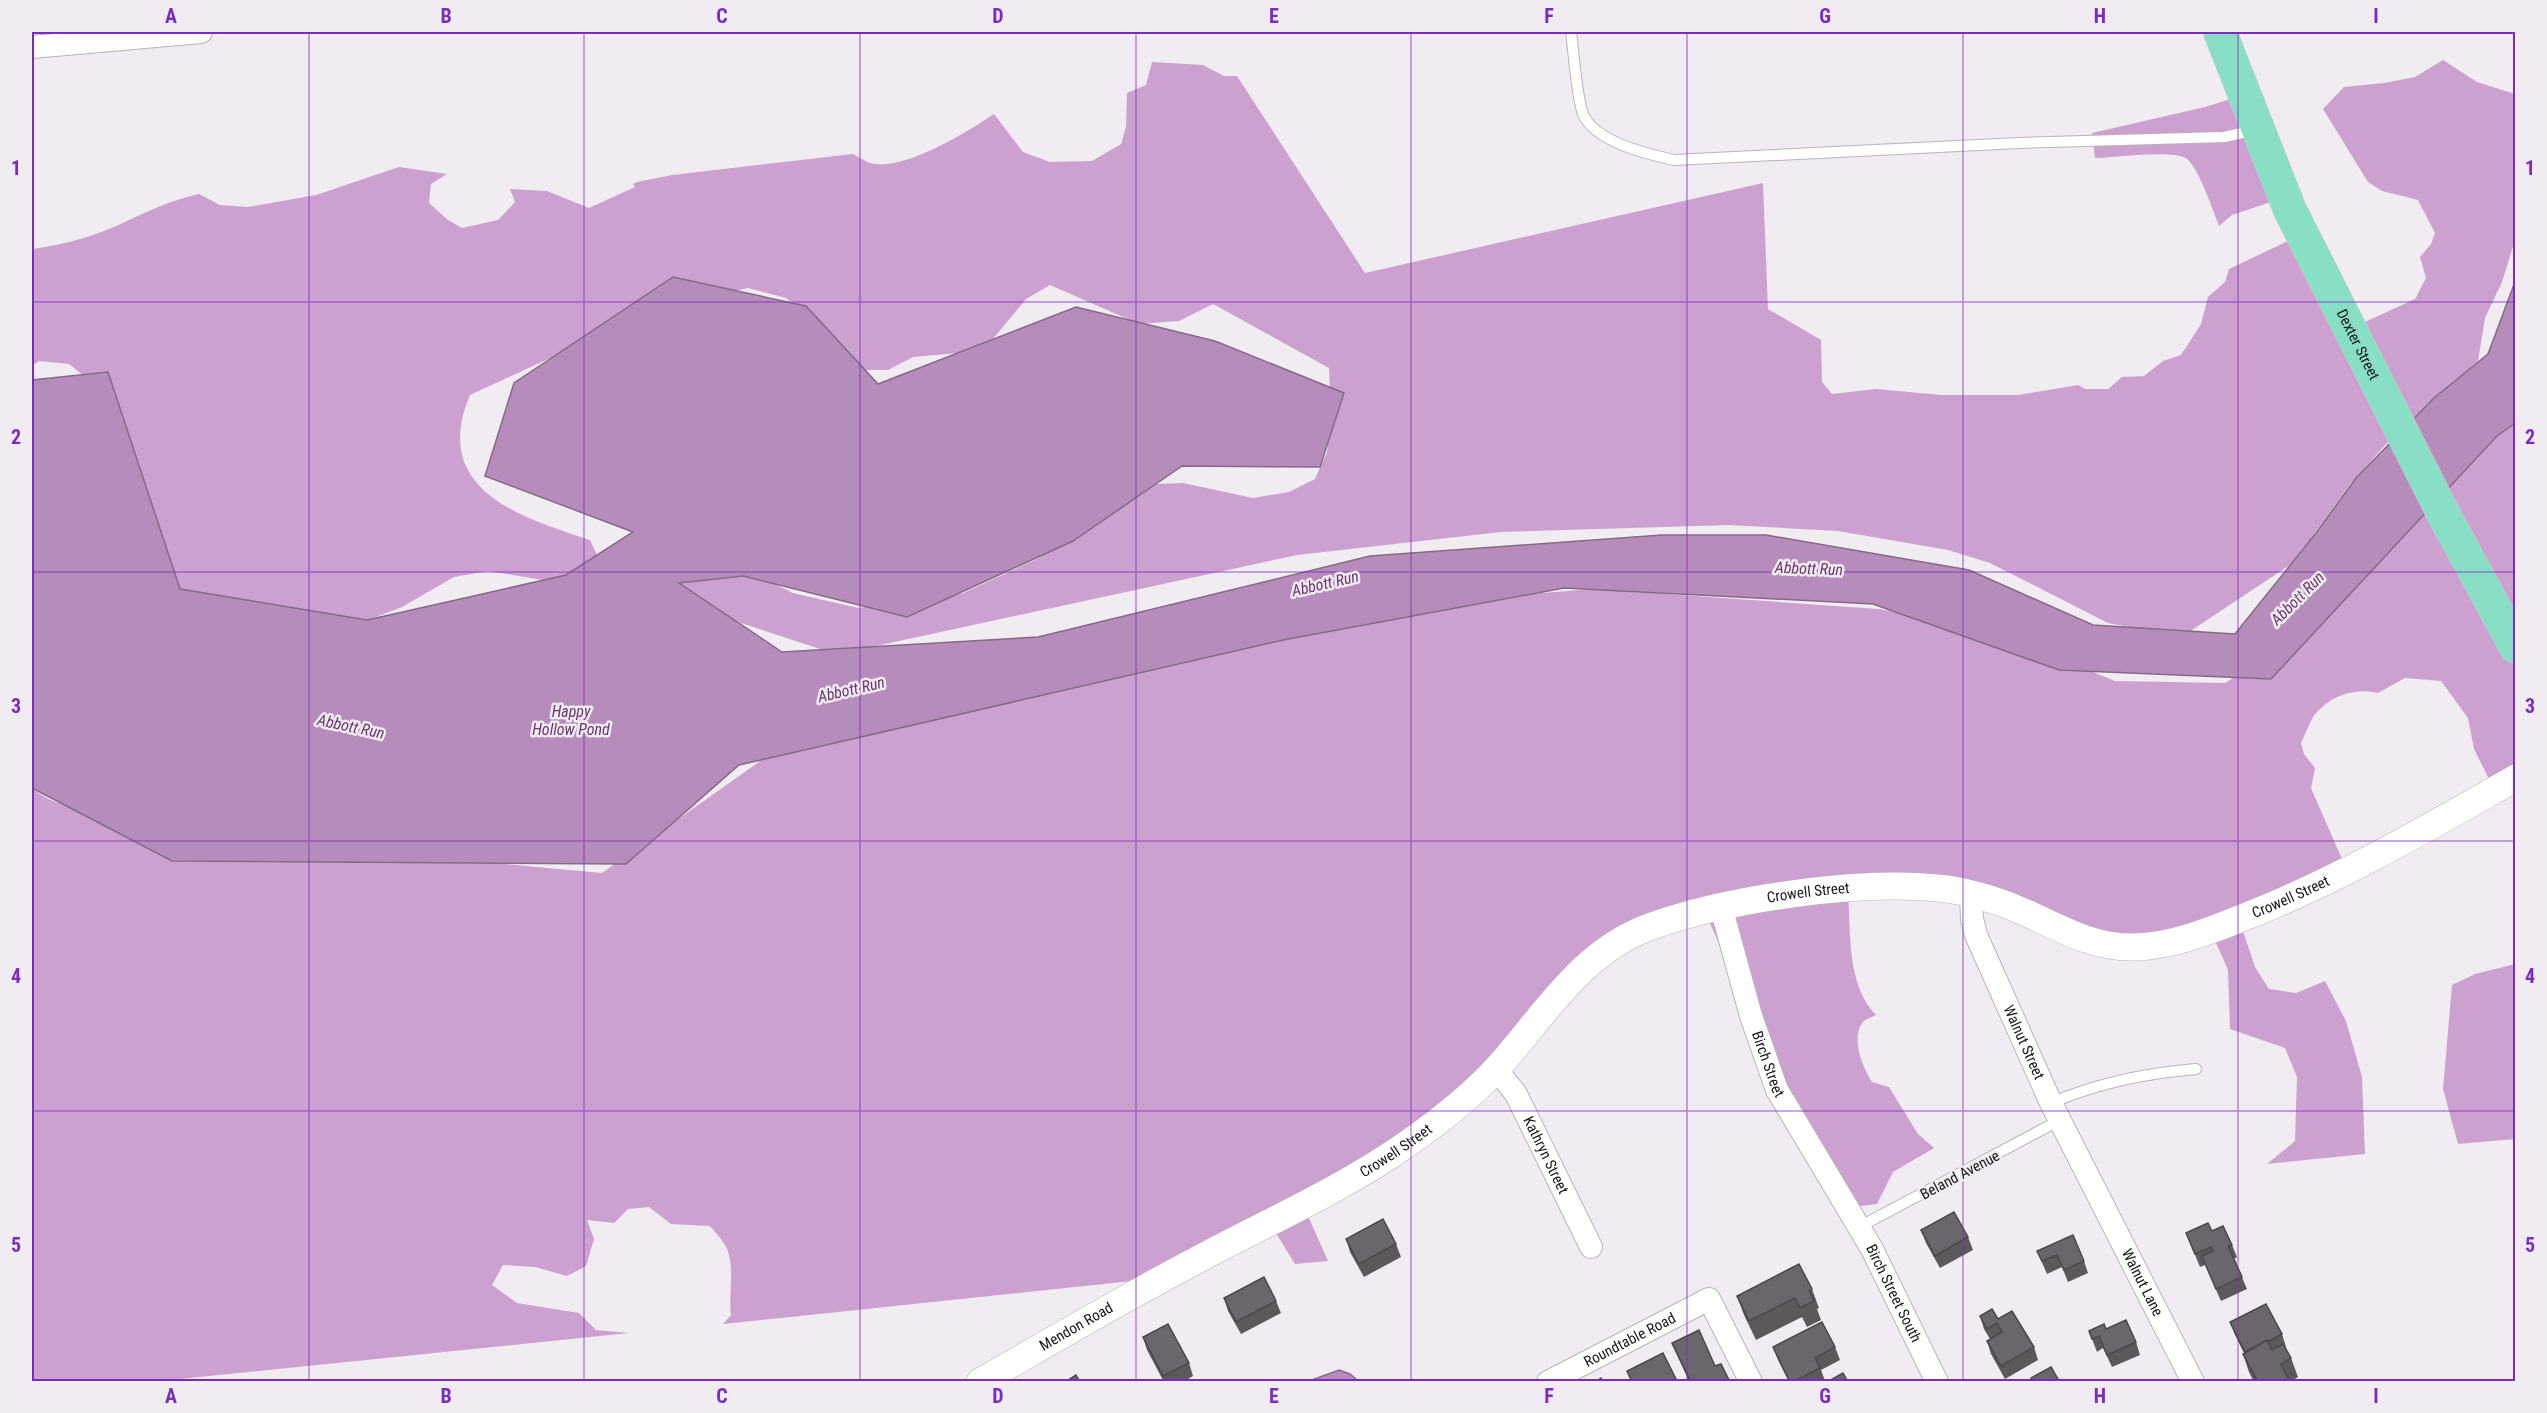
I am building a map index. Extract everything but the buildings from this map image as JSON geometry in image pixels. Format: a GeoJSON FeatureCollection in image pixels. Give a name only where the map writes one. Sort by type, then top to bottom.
{"type":"FeatureCollection","features":[{"type":"Feature","properties":{"kind":"main road","name":"Dexter Street"},"geometry":{"type":"LineString","coordinates":[[2220,32],[2290,210],[2444,515],[2516,647]]}},
{"type":"Feature","properties":{"kind":"street"},"geometry":{"type":"LineString","coordinates":[[32,47],[201,32]]}},
{"type":"Feature","properties":{"kind":"street","name":"Crowell Street"},"geometry":{"type":"LineString","coordinates":[[1172,1272],[1381,1161],[1433,1124],[1496,1069],[1558,995],[1602,951],[1626,936],[1651,926],[1721,907],[1813,893],[1885,887],[1942,888],[1971,894],[2014,908],[2093,943],[2116,947],[2141,947],[2169,942],[2223,926],[2328,881],[2516,778]]}},
{"type":"Feature","properties":{"kind":"street","name":"Walnut Street"},"geometry":{"type":"LineString","coordinates":[[1971,894],[1972,919],[1976,935],[2091,1184]]}},
{"type":"Feature","properties":{"kind":"street","name":"Birch Street"},"geometry":{"type":"LineString","coordinates":[[1721,907],[1751,1016],[1777,1090],[1847,1208]]}},
{"type":"Feature","properties":{"kind":"street","name":"Kathryn Street"},"geometry":{"type":"LineString","coordinates":[[1496,1069],[1516,1094],[1591,1247]]}},
{"type":"Feature","properties":{"kind":"street","name":"Walnut Lane"},"geometry":{"type":"LineString","coordinates":[[2091,1184],[2193,1382]]}},
{"type":"Feature","properties":{"kind":"street","name":"Birch Street South"},"geometry":{"type":"LineString","coordinates":[[1847,1208],[1886,1276],[1937,1382]]}},
{"type":"Feature","properties":{"kind":"street","name":"Mendon Road"},"geometry":{"type":"LineString","coordinates":[[980,1382],[1172,1272]]}},
{"type":"Feature","properties":{"kind":"street","name":"Roundtable Road"},"geometry":{"type":"LineString","coordinates":[[1548,1382],[1709,1299],[1751,1382]]}},
{"type":"Feature","properties":{"kind":"lane"},"geometry":{"type":"LineString","coordinates":[[1571,32],[1583,114],[1598,134],[1650,155],[1674,160],[2008,144],[2224,137],[2259,129]]}},
{"type":"Feature","properties":{"kind":"lane","name":"Beland Avenue"},"geometry":{"type":"LineString","coordinates":[[1859,1227],[2105,1083],[2168,1071],[2196,1069]]}},
{"type":"Feature","properties":{"kind":"shaded area"},"geometry":{"type":"Polygon","coordinates":[[[2443,60],[2477,82],[2515,94],[2515,240],[2502,282],[2485,318],[2478,361],[2396,433],[2351,483],[2293,563],[2189,632],[2161,633],[2108,623],[1990,563],[1948,550],[1838,531],[1729,525],[1501,532],[1297,555],[862,649],[820,649],[741,623],[666,585],[646,566],[761,577],[793,593],[858,608],[963,593],[1039,558],[1157,484],[1183,483],[1253,498],[1289,492],[1315,479],[1327,452],[1331,416],[1329,368],[1213,304],[1179,321],[1139,324],[1050,285],[1026,299],[992,340],[969,352],[913,357],[888,370],[866,370],[838,356],[805,313],[786,298],[748,288],[692,300],[559,354],[470,395],[461,427],[462,454],[472,476],[488,494],[510,509],[590,540],[597,555],[593,571],[543,580],[488,571],[454,577],[402,607],[363,622],[161,588],[99,388],[69,364],[39,361],[32,366],[32,249],[91,236],[189,196],[199,194],[220,205],[248,207],[316,195],[399,167],[447,174],[431,184],[429,203],[448,220],[462,228],[498,220],[515,202],[510,189],[547,191],[589,208],[635,187],[633,184],[637,182],[672,175],[853,154],[874,164],[888,164],[903,161],[936,148],[994,114],[1023,152],[1050,162],[1092,161],[1121,144],[1126,127],[1127,93],[1146,85],[1152,62],[1203,65],[1224,76],[1237,76],[1365,273],[1763,183],[1768,309],[1821,340],[1822,382],[1832,394],[1876,389],[1942,395],[2018,395],[2078,385],[2085,389],[2108,389],[2122,377],[2144,376],[2163,361],[2181,355],[2201,324],[2208,297],[2225,282],[2229,269],[2292,239],[2343,332],[2415,299],[2426,278],[2420,257],[2431,244],[2435,233],[2418,200],[2382,191],[2368,182],[2323,109],[2344,87],[2415,77],[2443,60]]]}},
{"type":"Feature","properties":{"kind":"shaded area"},"geometry":{"type":"Polygon","coordinates":[[[2234,98],[2274,201],[2232,215],[2219,226],[2201,180],[2187,159],[2180,156],[2157,154],[2095,158],[2092,133],[2234,98]]]}},
{"type":"Feature","properties":{"kind":"shaded area"},"geometry":{"type":"Polygon","coordinates":[[[2515,419],[2515,772],[2492,785],[2474,749],[2468,718],[2441,681],[2405,678],[2378,693],[2355,692],[2333,699],[2314,716],[2301,743],[2304,754],[2315,768],[2311,788],[2345,866],[2239,919],[2255,967],[2269,989],[2296,993],[2325,981],[2346,1021],[2362,1077],[2365,1154],[2267,1164],[2295,1141],[2297,1077],[2285,1048],[2230,1029],[2228,970],[2209,927],[2096,943],[1978,893],[1848,891],[1850,940],[1855,973],[1866,1002],[1876,1015],[1864,1021],[1859,1029],[1859,1053],[1872,1082],[1889,1087],[1918,1134],[1934,1148],[1893,1172],[1877,1204],[1845,1208],[1769,1054],[1708,919],[1647,926],[1495,1065],[1304,1207],[1328,1261],[1295,1264],[1269,1222],[1161,1278],[723,1324],[731,1315],[731,1270],[723,1242],[710,1226],[671,1224],[649,1207],[628,1209],[614,1223],[587,1220],[594,1239],[586,1266],[567,1276],[535,1267],[503,1265],[492,1285],[517,1303],[579,1313],[596,1330],[629,1333],[161,1381],[32,1381],[32,788],[68,807],[140,822],[454,859],[602,873],[773,752],[1431,602],[1592,589],[1879,609],[1959,623],[1998,633],[2115,681],[2225,683],[2299,634],[2466,462],[2515,419]]]}},
{"type":"Feature","properties":{"kind":"shaded area"},"geometry":{"type":"Polygon","coordinates":[[[2515,964],[2515,1139],[2458,1144],[2443,1089],[2452,985],[2475,974],[2515,964]]]}},
{"type":"Feature","properties":{"kind":"water","name":"Happy Hollow Pond"},"geometry":{"type":"Polygon","coordinates":[[[673,277],[806,306],[878,384],[1076,307],[1215,341],[1344,393],[1320,467],[1182,466],[1073,541],[907,617],[743,576],[679,583],[782,652],[1038,637],[1370,556],[1662,535],[1766,535],[1969,570],[2093,625],[2235,634],[2316,533],[2356,478],[2434,398],[2488,354],[2516,279],[2515,423],[2497,436],[2271,679],[2059,670],[1873,604],[1564,588],[1283,640],[739,765],[626,864],[172,861],[32,788],[32,380],[108,372],[180,589],[367,620],[566,575],[633,532],[485,476],[514,383],[673,277]]]}},
{"type":"Feature","properties":{"kind":"water"},"geometry":{"type":"Polygon","coordinates":[[[1339,1370],[1350,1374],[1358,1381],[1309,1381],[1339,1370]]]}},
{"type":"Feature","properties":{"kind":"water label","name":"Abbott Run"},"geometry":{"type":"Point","coordinates":[1809,568]}},
{"type":"Feature","properties":{"kind":"water label","name":"Abbott Run"},"geometry":{"type":"Point","coordinates":[1325,583]}},
{"type":"Feature","properties":{"kind":"water label","name":"Abbott Run"},"geometry":{"type":"Point","coordinates":[2297,598]}},
{"type":"Feature","properties":{"kind":"water label","name":"Abbott Run"},"geometry":{"type":"Point","coordinates":[851,689]}},
{"type":"Feature","properties":{"kind":"water label","name":"Abbott Run"},"geometry":{"type":"Point","coordinates":[351,726]}}]}
